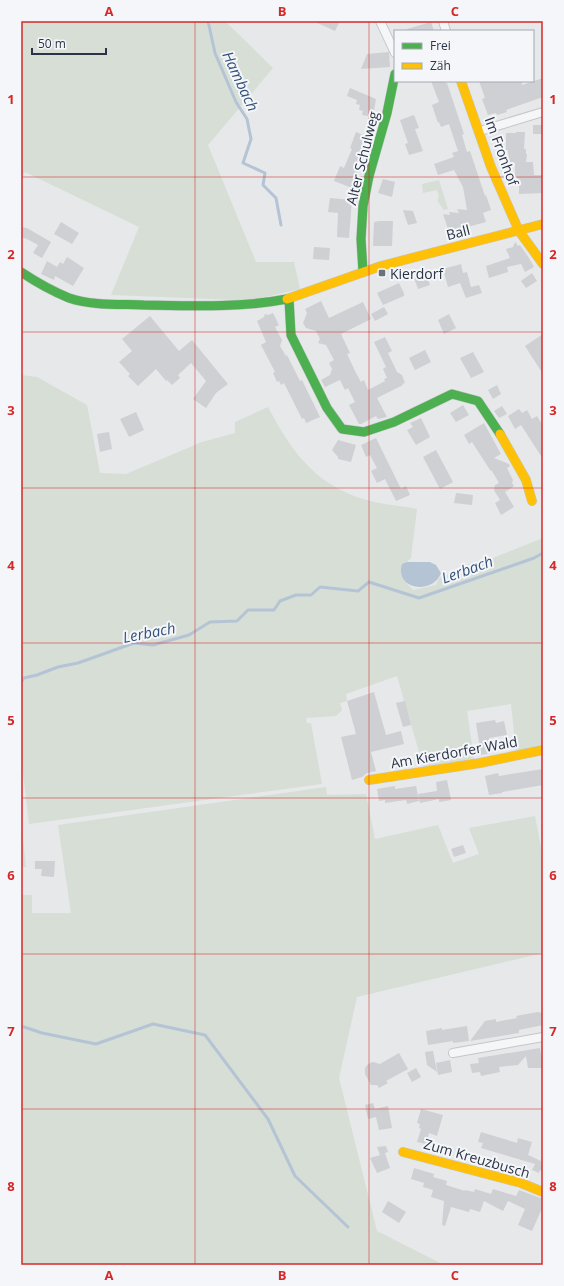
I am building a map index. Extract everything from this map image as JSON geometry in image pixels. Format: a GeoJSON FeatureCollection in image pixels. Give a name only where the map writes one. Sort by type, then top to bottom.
{"type":"FeatureCollection","features":[{"type":"Feature","properties":{"kind":"street"},"geometry":{"type":"LineString","coordinates":[[380,21],[394,51]]}},
{"type":"Feature","properties":{"kind":"street","name":"Alter Schulweg"},"geometry":{"type":"LineString","coordinates":[[363,272],[360,230],[363,205],[367,185],[386,118],[394,79]]}},
{"type":"Feature","properties":{"kind":"street","name":"Im Fronhof"},"geometry":{"type":"LineString","coordinates":[[462,82],[491,167],[518,231],[543,264]]}},
{"type":"Feature","properties":{"kind":"street"},"geometry":{"type":"LineString","coordinates":[[480,131],[543,112]]}},
{"type":"Feature","properties":{"kind":"street","name":"Ball"},"geometry":{"type":"LineString","coordinates":[[363,272],[543,224]]}},
{"type":"Feature","properties":{"kind":"street"},"geometry":{"type":"LineString","coordinates":[[21,272],[39,284],[70,298],[86,301],[105,304],[235,306],[289,299],[363,272]]}},
{"type":"Feature","properties":{"kind":"street"},"geometry":{"type":"LineString","coordinates":[[289,299],[289,314],[292,335],[327,408],[342,429],[364,432],[394,422],[452,394],[478,401],[498,430],[526,480],[532,501]]}},
{"type":"Feature","properties":{"kind":"street","name":"Am Kierdorfer Wald"},"geometry":{"type":"LineString","coordinates":[[369,780],[472,764],[543,750]]}},
{"type":"Feature","properties":{"kind":"street"},"geometry":{"type":"LineString","coordinates":[[452,1053],[543,1037]]}},
{"type":"Feature","properties":{"kind":"street","name":"Zum Kreuzbusch"},"geometry":{"type":"LineString","coordinates":[[403,1152],[521,1182],[543,1192]]}},
{"type":"Feature","properties":{"kind":"shaded area"},"geometry":{"type":"Polygon","coordinates":[[[21,21],[225,21],[273,68],[208,145],[256,262],[294,262],[300,289],[261,298],[237,300],[111,295],[139,227],[25,172],[21,178],[21,21]]]}},
{"type":"Feature","properties":{"kind":"shaded area"},"geometry":{"type":"Polygon","coordinates":[[[439,180],[448,209],[443,210],[438,202],[439,196],[437,190],[423,193],[422,184],[439,180]]]}},
{"type":"Feature","properties":{"kind":"shaded area"},"geometry":{"type":"Polygon","coordinates":[[[21,375],[37,377],[87,405],[100,473],[126,474],[202,442],[235,433],[235,422],[268,407],[287,440],[298,455],[323,479],[355,496],[374,502],[417,509],[411,558],[407,562],[401,575],[413,590],[436,585],[439,578],[476,561],[488,560],[543,538],[543,746],[516,751],[511,704],[467,711],[474,759],[424,769],[397,676],[346,694],[347,701],[340,703],[342,710],[336,716],[306,718],[307,723],[311,723],[322,784],[29,824],[21,756],[21,375]]]}},
{"type":"Feature","properties":{"kind":"shaded area"},"geometry":{"type":"Polygon","coordinates":[[[326,787],[327,795],[366,794],[375,839],[438,825],[453,863],[479,854],[469,828],[535,816],[543,858],[543,953],[357,997],[339,1078],[377,1231],[444,1265],[21,1265],[21,895],[32,895],[32,913],[71,913],[58,825],[326,787]]]}},
{"type":"Feature","properties":{"kind":"shaded area"},"geometry":{"type":"Polygon","coordinates":[[[22,830],[26,867],[21,867],[22,830]]]}},
{"type":"Feature","properties":{"kind":"water"},"geometry":{"type":"Polygon","coordinates":[[[407,562],[430,562],[436,565],[441,573],[437,580],[430,585],[423,587],[409,584],[401,573],[402,564],[407,562]]]}},
{"type":"Feature","properties":{"kind":"building"},"geometry":{"type":"Polygon","coordinates":[[[313,21],[340,21],[335,31],[313,21]]]}},
{"type":"Feature","properties":{"kind":"building"},"geometry":{"type":"Polygon","coordinates":[[[431,22],[434,30],[407,30],[431,22]]]}},
{"type":"Feature","properties":{"kind":"building"},"geometry":{"type":"Polygon","coordinates":[[[389,52],[390,67],[361,69],[367,54],[389,52]]]}},
{"type":"Feature","properties":{"kind":"building"},"geometry":{"type":"Polygon","coordinates":[[[543,78],[543,97],[506,110],[507,112],[497,115],[496,113],[488,115],[482,99],[485,98],[479,82],[522,82],[522,85],[543,78]]]}},
{"type":"Feature","properties":{"kind":"building"},"geometry":{"type":"Polygon","coordinates":[[[431,82],[447,83],[464,134],[462,135],[467,152],[470,151],[491,210],[483,213],[486,222],[449,232],[443,214],[450,215],[449,212],[459,213],[457,209],[467,210],[463,187],[454,170],[438,175],[434,164],[454,157],[452,153],[458,151],[449,124],[441,127],[439,122],[438,123],[432,105],[439,102],[431,82]]]}},
{"type":"Feature","properties":{"kind":"building"},"geometry":{"type":"Polygon","coordinates":[[[350,88],[376,99],[373,117],[362,115],[363,111],[359,110],[360,105],[356,104],[357,100],[347,96],[350,88]]]}},
{"type":"Feature","properties":{"kind":"building"},"geometry":{"type":"Polygon","coordinates":[[[414,115],[419,128],[415,129],[423,151],[409,155],[405,144],[408,143],[400,120],[414,115]]]}},
{"type":"Feature","properties":{"kind":"building"},"geometry":{"type":"Polygon","coordinates":[[[533,125],[543,125],[543,134],[533,134],[533,125]]]}},
{"type":"Feature","properties":{"kind":"building"},"geometry":{"type":"Polygon","coordinates":[[[356,132],[370,138],[352,188],[334,181],[340,166],[344,168],[352,149],[350,148],[356,132]]]}},
{"type":"Feature","properties":{"kind":"building"},"geometry":{"type":"Polygon","coordinates":[[[525,132],[524,149],[526,149],[527,154],[526,162],[533,162],[534,175],[542,175],[543,193],[519,194],[519,184],[517,183],[517,176],[515,176],[515,163],[509,162],[508,150],[506,150],[506,133],[525,132]]]}},
{"type":"Feature","properties":{"kind":"building"},"geometry":{"type":"Polygon","coordinates":[[[383,179],[395,182],[392,197],[378,193],[383,179]]]}},
{"type":"Feature","properties":{"kind":"building"},"geometry":{"type":"Polygon","coordinates":[[[330,198],[352,200],[349,238],[337,237],[338,213],[328,212],[330,198]]]}},
{"type":"Feature","properties":{"kind":"building"},"geometry":{"type":"Polygon","coordinates":[[[403,210],[413,211],[417,223],[408,225],[403,210]]]}},
{"type":"Feature","properties":{"kind":"building"},"geometry":{"type":"Polygon","coordinates":[[[393,221],[392,246],[373,246],[374,222],[393,221]]]}},
{"type":"Feature","properties":{"kind":"building"},"geometry":{"type":"Polygon","coordinates":[[[61,222],[79,233],[72,244],[54,234],[61,222]]]}},
{"type":"Feature","properties":{"kind":"building"},"geometry":{"type":"Polygon","coordinates":[[[21,227],[27,228],[51,242],[42,258],[33,253],[38,245],[21,237],[21,227]]]}},
{"type":"Feature","properties":{"kind":"building"},"geometry":{"type":"Polygon","coordinates":[[[515,242],[518,246],[520,245],[534,267],[525,272],[521,264],[507,267],[508,272],[489,278],[486,266],[510,258],[506,249],[513,247],[515,242]]]}},
{"type":"Feature","properties":{"kind":"building"},"geometry":{"type":"Polygon","coordinates":[[[314,247],[330,248],[329,260],[313,259],[314,247]]]}},
{"type":"Feature","properties":{"kind":"building"},"geometry":{"type":"Polygon","coordinates":[[[67,257],[84,268],[73,286],[55,276],[54,280],[41,274],[47,261],[57,267],[60,262],[63,264],[67,257]]]}},
{"type":"Feature","properties":{"kind":"building"},"geometry":{"type":"Polygon","coordinates":[[[461,264],[463,273],[467,272],[471,287],[479,285],[482,293],[466,298],[460,283],[448,287],[443,269],[461,264]]]}},
{"type":"Feature","properties":{"kind":"building"},"geometry":{"type":"Polygon","coordinates":[[[532,273],[537,281],[526,288],[521,281],[532,273]]]}},
{"type":"Feature","properties":{"kind":"building"},"geometry":{"type":"Polygon","coordinates":[[[426,274],[430,285],[418,289],[414,278],[426,274]]]}},
{"type":"Feature","properties":{"kind":"building"},"geometry":{"type":"Polygon","coordinates":[[[399,283],[404,296],[383,305],[377,293],[399,283]]]}},
{"type":"Feature","properties":{"kind":"building"},"geometry":{"type":"Polygon","coordinates":[[[321,301],[329,318],[363,302],[371,319],[341,334],[350,353],[347,354],[356,373],[361,382],[364,380],[368,390],[385,381],[384,379],[387,378],[383,369],[386,367],[374,342],[385,337],[392,351],[388,353],[397,372],[402,375],[405,383],[377,398],[387,417],[378,419],[376,416],[359,424],[349,405],[355,402],[348,388],[345,390],[340,380],[325,387],[321,380],[330,375],[332,369],[329,363],[334,360],[326,345],[318,343],[320,339],[316,331],[306,328],[303,323],[307,313],[305,309],[321,301]]]}},
{"type":"Feature","properties":{"kind":"building"},"geometry":{"type":"Polygon","coordinates":[[[384,307],[388,314],[375,321],[371,314],[384,307]]]}},
{"type":"Feature","properties":{"kind":"building"},"geometry":{"type":"Polygon","coordinates":[[[273,313],[279,325],[275,327],[282,340],[280,346],[286,356],[287,355],[300,381],[302,380],[320,417],[306,423],[304,418],[302,419],[284,383],[281,385],[279,381],[277,382],[273,373],[275,372],[261,345],[266,342],[257,321],[264,317],[265,314],[268,315],[273,313]]]}},
{"type":"Feature","properties":{"kind":"building"},"geometry":{"type":"Polygon","coordinates":[[[449,314],[456,328],[444,334],[438,320],[449,314]]]}},
{"type":"Feature","properties":{"kind":"building"},"geometry":{"type":"Polygon","coordinates":[[[150,316],[179,351],[192,340],[228,384],[216,393],[206,408],[193,399],[206,381],[191,363],[178,375],[180,378],[172,385],[167,380],[166,381],[156,369],[138,386],[128,376],[130,374],[119,362],[132,351],[122,339],[150,316]]]}},
{"type":"Feature","properties":{"kind":"building"},"geometry":{"type":"Polygon","coordinates":[[[543,334],[543,374],[525,346],[543,334]]]}},
{"type":"Feature","properties":{"kind":"building"},"geometry":{"type":"Polygon","coordinates":[[[425,350],[431,362],[415,370],[409,358],[425,350]]]}},
{"type":"Feature","properties":{"kind":"building"},"geometry":{"type":"Polygon","coordinates":[[[473,352],[484,372],[471,378],[460,358],[473,352]]]}},
{"type":"Feature","properties":{"kind":"building"},"geometry":{"type":"Polygon","coordinates":[[[497,385],[501,394],[493,399],[488,390],[497,385]]]}},
{"type":"Feature","properties":{"kind":"building"},"geometry":{"type":"Polygon","coordinates":[[[463,405],[469,415],[456,422],[450,413],[463,405]]]}},
{"type":"Feature","properties":{"kind":"building"},"geometry":{"type":"Polygon","coordinates":[[[502,406],[507,414],[499,418],[494,411],[502,406]]]}},
{"type":"Feature","properties":{"kind":"building"},"geometry":{"type":"Polygon","coordinates":[[[519,409],[522,413],[527,410],[532,419],[537,416],[543,426],[543,459],[521,425],[515,429],[508,416],[519,409]]]}},
{"type":"Feature","properties":{"kind":"building"},"geometry":{"type":"Polygon","coordinates":[[[136,412],[144,430],[129,437],[120,419],[136,412]]]}},
{"type":"Feature","properties":{"kind":"building"},"geometry":{"type":"Polygon","coordinates":[[[421,418],[430,437],[416,445],[407,430],[413,427],[410,423],[421,418]]]}},
{"type":"Feature","properties":{"kind":"building"},"geometry":{"type":"Polygon","coordinates":[[[484,423],[501,454],[494,458],[509,464],[510,466],[507,468],[513,480],[512,483],[514,486],[505,492],[514,507],[501,515],[495,503],[500,500],[494,490],[495,485],[499,483],[472,442],[469,444],[464,435],[484,423]]]}},
{"type":"Feature","properties":{"kind":"building"},"geometry":{"type":"Polygon","coordinates":[[[109,432],[112,449],[100,452],[97,434],[109,432]]]}},
{"type":"Feature","properties":{"kind":"building"},"geometry":{"type":"Polygon","coordinates":[[[376,438],[401,489],[406,486],[410,495],[396,501],[385,479],[377,483],[371,471],[377,468],[370,455],[366,457],[361,445],[376,438]]]}},
{"type":"Feature","properties":{"kind":"building"},"geometry":{"type":"Polygon","coordinates":[[[338,440],[356,445],[351,462],[338,459],[332,450],[338,440]]]}},
{"type":"Feature","properties":{"kind":"building"},"geometry":{"type":"Polygon","coordinates":[[[436,450],[453,482],[440,489],[423,457],[436,450]]]}},
{"type":"Feature","properties":{"kind":"building"},"geometry":{"type":"Polygon","coordinates":[[[456,493],[473,495],[472,505],[454,503],[456,493]]]}},
{"type":"Feature","properties":{"kind":"building"},"geometry":{"type":"Polygon","coordinates":[[[374,692],[386,735],[401,731],[404,744],[371,752],[376,771],[367,773],[362,777],[352,780],[341,737],[356,734],[347,701],[374,692]]]}},
{"type":"Feature","properties":{"kind":"building"},"geometry":{"type":"Polygon","coordinates":[[[405,701],[411,725],[403,727],[396,703],[405,701]]]}},
{"type":"Feature","properties":{"kind":"building"},"geometry":{"type":"Polygon","coordinates":[[[495,720],[496,723],[504,721],[507,735],[489,738],[491,753],[481,755],[476,723],[495,720]]]}},
{"type":"Feature","properties":{"kind":"building"},"geometry":{"type":"Polygon","coordinates":[[[543,769],[543,785],[489,795],[485,776],[498,773],[499,776],[543,769]]]}},
{"type":"Feature","properties":{"kind":"building"},"geometry":{"type":"Polygon","coordinates":[[[447,780],[451,800],[439,802],[439,799],[420,803],[418,794],[437,791],[436,782],[447,780]]]}},
{"type":"Feature","properties":{"kind":"building"},"geometry":{"type":"Polygon","coordinates":[[[395,786],[395,789],[416,786],[419,801],[407,804],[406,800],[385,803],[385,800],[379,801],[377,789],[395,786]]]}},
{"type":"Feature","properties":{"kind":"building"},"geometry":{"type":"Polygon","coordinates":[[[463,845],[466,853],[454,857],[451,849],[463,845]]]}},
{"type":"Feature","properties":{"kind":"building"},"geometry":{"type":"Polygon","coordinates":[[[35,861],[55,861],[54,877],[41,876],[42,869],[35,869],[35,861]]]}},
{"type":"Feature","properties":{"kind":"building"},"geometry":{"type":"Polygon","coordinates":[[[538,1012],[542,1013],[543,1025],[519,1030],[519,1033],[470,1041],[485,1021],[496,1019],[496,1022],[517,1018],[516,1016],[538,1012]]]}},
{"type":"Feature","properties":{"kind":"building"},"geometry":{"type":"Polygon","coordinates":[[[467,1026],[469,1041],[453,1043],[453,1041],[428,1045],[426,1031],[467,1026]]]}},
{"type":"Feature","properties":{"kind":"building"},"geometry":{"type":"Polygon","coordinates":[[[540,1048],[543,1068],[528,1068],[526,1056],[518,1065],[499,1067],[500,1072],[481,1076],[480,1072],[472,1073],[470,1064],[479,1063],[478,1058],[540,1048]]]}},
{"type":"Feature","properties":{"kind":"building"},"geometry":{"type":"Polygon","coordinates":[[[433,1051],[437,1072],[427,1065],[425,1052],[433,1051]]]}},
{"type":"Feature","properties":{"kind":"building"},"geometry":{"type":"Polygon","coordinates":[[[399,1053],[408,1069],[386,1081],[388,1083],[379,1088],[377,1085],[371,1085],[365,1074],[365,1068],[368,1064],[373,1062],[380,1064],[399,1053]]]}},
{"type":"Feature","properties":{"kind":"building"},"geometry":{"type":"Polygon","coordinates":[[[450,1060],[452,1072],[438,1075],[436,1063],[450,1060]]]}},
{"type":"Feature","properties":{"kind":"building"},"geometry":{"type":"Polygon","coordinates":[[[416,1068],[421,1077],[412,1082],[407,1073],[416,1068]]]}},
{"type":"Feature","properties":{"kind":"building"},"geometry":{"type":"Polygon","coordinates":[[[373,1103],[375,1109],[388,1106],[392,1128],[379,1130],[376,1117],[368,1119],[365,1105],[373,1103]]]}},
{"type":"Feature","properties":{"kind":"building"},"geometry":{"type":"Polygon","coordinates":[[[421,1109],[443,1115],[437,1136],[429,1133],[426,1144],[417,1142],[421,1129],[419,1128],[420,1124],[417,1123],[421,1109]]]}},
{"type":"Feature","properties":{"kind":"building"},"geometry":{"type":"Polygon","coordinates":[[[481,1132],[517,1143],[518,1138],[532,1142],[528,1155],[543,1162],[543,1172],[540,1170],[539,1173],[532,1170],[535,1164],[481,1148],[483,1143],[478,1142],[481,1132]]]}},
{"type":"Feature","properties":{"kind":"building"},"geometry":{"type":"Polygon","coordinates":[[[386,1146],[388,1152],[385,1153],[390,1168],[377,1173],[370,1158],[380,1155],[377,1147],[386,1146]]]}},
{"type":"Feature","properties":{"kind":"building"},"geometry":{"type":"Polygon","coordinates":[[[414,1168],[434,1174],[433,1177],[447,1181],[446,1185],[465,1191],[474,1192],[475,1189],[491,1194],[493,1189],[516,1196],[519,1190],[543,1199],[543,1206],[532,1231],[518,1225],[525,1209],[508,1201],[503,1211],[484,1201],[480,1212],[470,1209],[469,1212],[451,1207],[445,1226],[442,1225],[444,1201],[431,1197],[433,1190],[423,1187],[424,1183],[411,1179],[414,1168]]]}},
{"type":"Feature","properties":{"kind":"building"},"geometry":{"type":"Polygon","coordinates":[[[388,1201],[406,1212],[399,1223],[382,1212],[388,1201]]]}},
{"type":"Feature","properties":{"kind":"waterway","name":"Hambach"},"geometry":{"type":"LineString","coordinates":[[208,21],[215,53],[236,102],[247,119],[251,139],[243,163],[265,173],[263,185],[276,198],[281,225]]}},
{"type":"Feature","properties":{"kind":"waterway","name":"Lerbach"},"geometry":{"type":"LineString","coordinates":[[21,682],[24,678],[58,667],[78,663],[134,643],[153,645],[189,635],[210,622],[237,621],[248,610],[274,610],[280,601],[296,595],[311,595],[320,587],[358,591],[369,582],[419,598],[534,558],[543,553]]}},
{"type":"Feature","properties":{"kind":"waterway"},"geometry":{"type":"LineString","coordinates":[[21,1026],[42,1033],[96,1044],[153,1024],[205,1035],[268,1119],[295,1176],[348,1227]]}},
{"type":"Feature","properties":{"kind":"traffic: fast"},"geometry":{"type":"LineString","coordinates":[[363,272],[361,239],[363,206],[369,176],[387,113],[394,79]]}},
{"type":"Feature","properties":{"kind":"traffic: fast"},"geometry":{"type":"LineString","coordinates":[[21,272],[44,286],[69,298],[87,302],[216,306],[252,304],[287,299]]}},
{"type":"Feature","properties":{"kind":"traffic: fast"},"geometry":{"type":"LineString","coordinates":[[289,299],[291,335],[327,408],[342,429],[364,432],[394,422],[452,394],[478,401],[500,434]]}},
{"type":"Feature","properties":{"kind":"traffic: slow"},"geometry":{"type":"LineString","coordinates":[[461,82],[491,167],[519,231],[543,264]]}},
{"type":"Feature","properties":{"kind":"traffic: slow"},"geometry":{"type":"LineString","coordinates":[[287,299],[381,266],[543,224]]}},
{"type":"Feature","properties":{"kind":"traffic: slow"},"geometry":{"type":"LineString","coordinates":[[500,434],[526,480],[532,501]]}},
{"type":"Feature","properties":{"kind":"traffic: slow"},"geometry":{"type":"LineString","coordinates":[[369,780],[480,763],[543,750]]}},
{"type":"Feature","properties":{"kind":"traffic: slow"},"geometry":{"type":"LineString","coordinates":[[403,1152],[521,1183],[543,1192]]}},
{"type":"Feature","properties":{"kind":"place","name":"Kierdorf"},"geometry":{"type":"Point","coordinates":[382,273]}}]}
